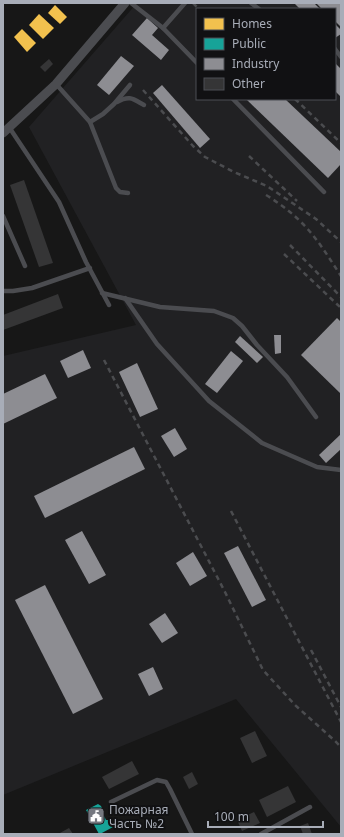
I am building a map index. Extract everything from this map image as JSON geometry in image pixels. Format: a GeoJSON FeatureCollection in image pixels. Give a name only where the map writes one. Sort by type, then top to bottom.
{"type":"FeatureCollection","features":[{"type":"Feature","properties":{"kind":"street"},"geometry":{"type":"LineString","coordinates":[[6,130],[56,84],[124,3]]}},
{"type":"Feature","properties":{"kind":"lane"},"geometry":{"type":"LineString","coordinates":[[131,3],[163,28],[196,62]]}},
{"type":"Feature","properties":{"kind":"lane"},"geometry":{"type":"LineString","coordinates":[[163,28],[185,3]]}},
{"type":"Feature","properties":{"kind":"lane"},"geometry":{"type":"LineString","coordinates":[[56,84],[90,122],[116,188],[120,192],[128,193]]}},
{"type":"Feature","properties":{"kind":"lane"},"geometry":{"type":"LineString","coordinates":[[90,122],[103,114],[130,86]]}},
{"type":"Feature","properties":{"kind":"lane"},"geometry":{"type":"LineString","coordinates":[[114,104],[123,99],[131,98],[144,105]]}},
{"type":"Feature","properties":{"kind":"lane"},"geometry":{"type":"LineString","coordinates":[[234,100],[324,192]]}},
{"type":"Feature","properties":{"kind":"lane"},"geometry":{"type":"LineString","coordinates":[[6,130],[59,202],[109,305]]}},
{"type":"Feature","properties":{"kind":"lane"},"geometry":{"type":"LineString","coordinates":[[3,216],[24,266]]}},
{"type":"Feature","properties":{"kind":"lane"},"geometry":{"type":"LineString","coordinates":[[3,291],[32,288],[90,268]]}},
{"type":"Feature","properties":{"kind":"lane"},"geometry":{"type":"LineString","coordinates":[[102,293],[160,307],[214,311],[233,318],[242,326],[287,377],[316,416]]}},
{"type":"Feature","properties":{"kind":"lane"},"geometry":{"type":"LineString","coordinates":[[125,298],[157,344],[209,401],[262,443],[317,467],[341,470]]}},
{"type":"Feature","properties":{"kind":"lane"},"geometry":{"type":"LineString","coordinates":[[111,802],[157,780],[166,782],[192,834]]}},
{"type":"Feature","properties":{"kind":"lane"},"geometry":{"type":"LineString","coordinates":[[261,834],[310,807]]}},
{"type":"Feature","properties":{"kind":"shaded area"},"geometry":{"type":"Polygon","coordinates":[[[137,3],[341,3],[341,827],[236,699],[3,795],[3,356],[136,325],[29,127],[137,3]]]}},
{"type":"Feature","properties":{"kind":"building: Homes"},"geometry":{"type":"Polygon","coordinates":[[[55,5],[67,17],[60,24],[48,13],[55,5]]]}},
{"type":"Feature","properties":{"kind":"building: Homes"},"geometry":{"type":"Polygon","coordinates":[[[39,14],[54,28],[43,39],[29,25],[39,14]]]}},
{"type":"Feature","properties":{"kind":"building: Homes"},"geometry":{"type":"Polygon","coordinates":[[[22,29],[36,43],[27,52],[14,37],[22,29]]]}},
{"type":"Feature","properties":{"kind":"building: Public","name":"Пожарная Часть №2"},"geometry":{"type":"Polygon","coordinates":[[[98,804],[101,806],[106,820],[109,820],[113,827],[100,834],[86,810],[98,804]]]}},
{"type":"Feature","properties":{"kind":"building: Industry"},"geometry":{"type":"Polygon","coordinates":[[[294,3],[314,3],[319,8],[299,8],[294,3]]]}},
{"type":"Feature","properties":{"kind":"building: Industry"},"geometry":{"type":"Polygon","coordinates":[[[316,3],[339,3],[341,5],[341,27],[336,22],[336,8],[321,8],[316,3]]]}},
{"type":"Feature","properties":{"kind":"building: Industry"},"geometry":{"type":"Polygon","coordinates":[[[147,18],[158,28],[152,35],[169,50],[161,60],[132,35],[147,18]]]}},
{"type":"Feature","properties":{"kind":"building: Industry"},"geometry":{"type":"Polygon","coordinates":[[[336,25],[341,30],[341,34],[336,37],[336,25]]]}},
{"type":"Feature","properties":{"kind":"building: Industry"},"geometry":{"type":"Polygon","coordinates":[[[121,56],[134,66],[109,95],[97,85],[121,56]]]}},
{"type":"Feature","properties":{"kind":"building: Industry"},"geometry":{"type":"Polygon","coordinates":[[[336,64],[341,69],[341,97],[336,92],[336,64]]]}},
{"type":"Feature","properties":{"kind":"building: Industry"},"geometry":{"type":"Polygon","coordinates":[[[162,85],[210,139],[200,148],[153,93],[162,85]]]}},
{"type":"Feature","properties":{"kind":"building: Industry"},"geometry":{"type":"Polygon","coordinates":[[[247,100],[286,100],[341,152],[341,164],[328,178],[247,100]]]}},
{"type":"Feature","properties":{"kind":"building: Industry"},"geometry":{"type":"Polygon","coordinates":[[[337,318],[341,322],[341,394],[301,355],[337,318]]]}},
{"type":"Feature","properties":{"kind":"building: Industry"},"geometry":{"type":"Polygon","coordinates":[[[274,335],[281,335],[281,353],[275,354],[274,335]]]}},
{"type":"Feature","properties":{"kind":"building: Industry"},"geometry":{"type":"Polygon","coordinates":[[[240,336],[263,357],[257,363],[235,342],[240,336]]]}},
{"type":"Feature","properties":{"kind":"building: Industry"},"geometry":{"type":"Polygon","coordinates":[[[83,350],[91,368],[68,378],[60,361],[83,350]]]}},
{"type":"Feature","properties":{"kind":"building: Industry"},"geometry":{"type":"Polygon","coordinates":[[[231,351],[243,361],[217,393],[205,384],[231,351]]]}},
{"type":"Feature","properties":{"kind":"building: Industry"},"geometry":{"type":"Polygon","coordinates":[[[137,363],[158,409],[140,417],[119,372],[137,363]]]}},
{"type":"Feature","properties":{"kind":"building: Industry"},"geometry":{"type":"Polygon","coordinates":[[[45,374],[57,398],[3,424],[3,394],[45,374]]]}},
{"type":"Feature","properties":{"kind":"building: Industry"},"geometry":{"type":"Polygon","coordinates":[[[175,428],[187,449],[174,457],[161,436],[175,428]]]}},
{"type":"Feature","properties":{"kind":"building: Industry"},"geometry":{"type":"Polygon","coordinates":[[[341,434],[341,449],[326,463],[319,455],[341,434]]]}},
{"type":"Feature","properties":{"kind":"building: Industry"},"geometry":{"type":"Polygon","coordinates":[[[134,447],[145,469],[45,518],[34,496],[134,447]]]}},
{"type":"Feature","properties":{"kind":"building: Industry"},"geometry":{"type":"Polygon","coordinates":[[[82,531],[106,575],[89,584],[65,540],[82,531]]]}},
{"type":"Feature","properties":{"kind":"building: Industry"},"geometry":{"type":"Polygon","coordinates":[[[238,546],[266,600],[252,607],[224,553],[238,546]]]}},
{"type":"Feature","properties":{"kind":"building: Industry"},"geometry":{"type":"Polygon","coordinates":[[[193,552],[207,576],[190,586],[176,563],[193,552]]]}},
{"type":"Feature","properties":{"kind":"building: Industry"},"geometry":{"type":"Polygon","coordinates":[[[45,585],[103,699],[73,714],[15,600],[45,585]]]}},
{"type":"Feature","properties":{"kind":"building: Industry"},"geometry":{"type":"Polygon","coordinates":[[[165,613],[178,633],[162,643],[149,624],[165,613]]]}},
{"type":"Feature","properties":{"kind":"building: Industry"},"geometry":{"type":"Polygon","coordinates":[[[153,667],[163,689],[149,696],[138,674],[153,667]]]}},
{"type":"Feature","properties":{"kind":"building: Other"},"geometry":{"type":"Polygon","coordinates":[[[49,59],[53,64],[45,72],[40,67],[49,59]]]}},
{"type":"Feature","properties":{"kind":"building: Other"},"geometry":{"type":"Polygon","coordinates":[[[24,180],[53,263],[39,267],[10,185],[24,180]]]}},
{"type":"Feature","properties":{"kind":"building: Other"},"geometry":{"type":"Polygon","coordinates":[[[58,294],[63,308],[3,330],[3,315],[58,294]]]}},
{"type":"Feature","properties":{"kind":"building: Other"},"geometry":{"type":"Polygon","coordinates":[[[255,731],[267,756],[252,763],[240,738],[255,731]]]}},
{"type":"Feature","properties":{"kind":"building: Other"},"geometry":{"type":"Polygon","coordinates":[[[132,761],[139,774],[109,789],[102,777],[132,761]]]}},
{"type":"Feature","properties":{"kind":"building: Other"},"geometry":{"type":"Polygon","coordinates":[[[192,772],[198,784],[189,789],[183,777],[192,772]]]}},
{"type":"Feature","properties":{"kind":"building: Other"},"geometry":{"type":"Polygon","coordinates":[[[288,786],[296,802],[267,817],[259,800],[288,786]]]}},
{"type":"Feature","properties":{"kind":"building: Other"},"geometry":{"type":"Polygon","coordinates":[[[254,812],[260,823],[242,831],[237,820],[254,812]]]}},
{"type":"Feature","properties":{"kind":"building: Other"},"geometry":{"type":"Polygon","coordinates":[[[308,823],[312,834],[303,834],[300,826],[308,823]]]}},
{"type":"Feature","properties":{"kind":"building: Other"},"geometry":{"type":"Polygon","coordinates":[[[69,828],[73,834],[58,834],[69,828]]]}},
{"type":"Feature","properties":{"kind":"railway"},"geometry":{"type":"LineString","coordinates":[[193,3],[198,8]]}},
{"type":"Feature","properties":{"kind":"railway"},"geometry":{"type":"LineString","coordinates":[[143,90],[193,146],[205,157],[234,172],[267,186],[316,219],[341,242]]}},
{"type":"Feature","properties":{"kind":"railway"},"geometry":{"type":"LineString","coordinates":[[296,100],[341,143]]}},
{"type":"Feature","properties":{"kind":"railway"},"geometry":{"type":"LineString","coordinates":[[249,156],[297,201]]}},
{"type":"Feature","properties":{"kind":"railway"},"geometry":{"type":"LineString","coordinates":[[266,195],[289,211],[308,229],[341,276]]}},
{"type":"Feature","properties":{"kind":"railway"},"geometry":{"type":"LineString","coordinates":[[290,245],[341,297]]}},
{"type":"Feature","properties":{"kind":"railway"},"geometry":{"type":"LineString","coordinates":[[284,254],[341,308]]}},
{"type":"Feature","properties":{"kind":"railway"},"geometry":{"type":"LineString","coordinates":[[104,360],[225,592],[263,670],[295,705],[341,747]]}},
{"type":"Feature","properties":{"kind":"railway"},"geometry":{"type":"LineString","coordinates":[[231,511],[341,722]]}},
{"type":"Feature","properties":{"kind":"railway"},"geometry":{"type":"LineString","coordinates":[[311,650],[341,707]]}},
{"type":"Feature","properties":{"kind":"place","name":"Пожарная Часть №2"},"geometry":{"type":"Point","coordinates":[96,816]}}]}
